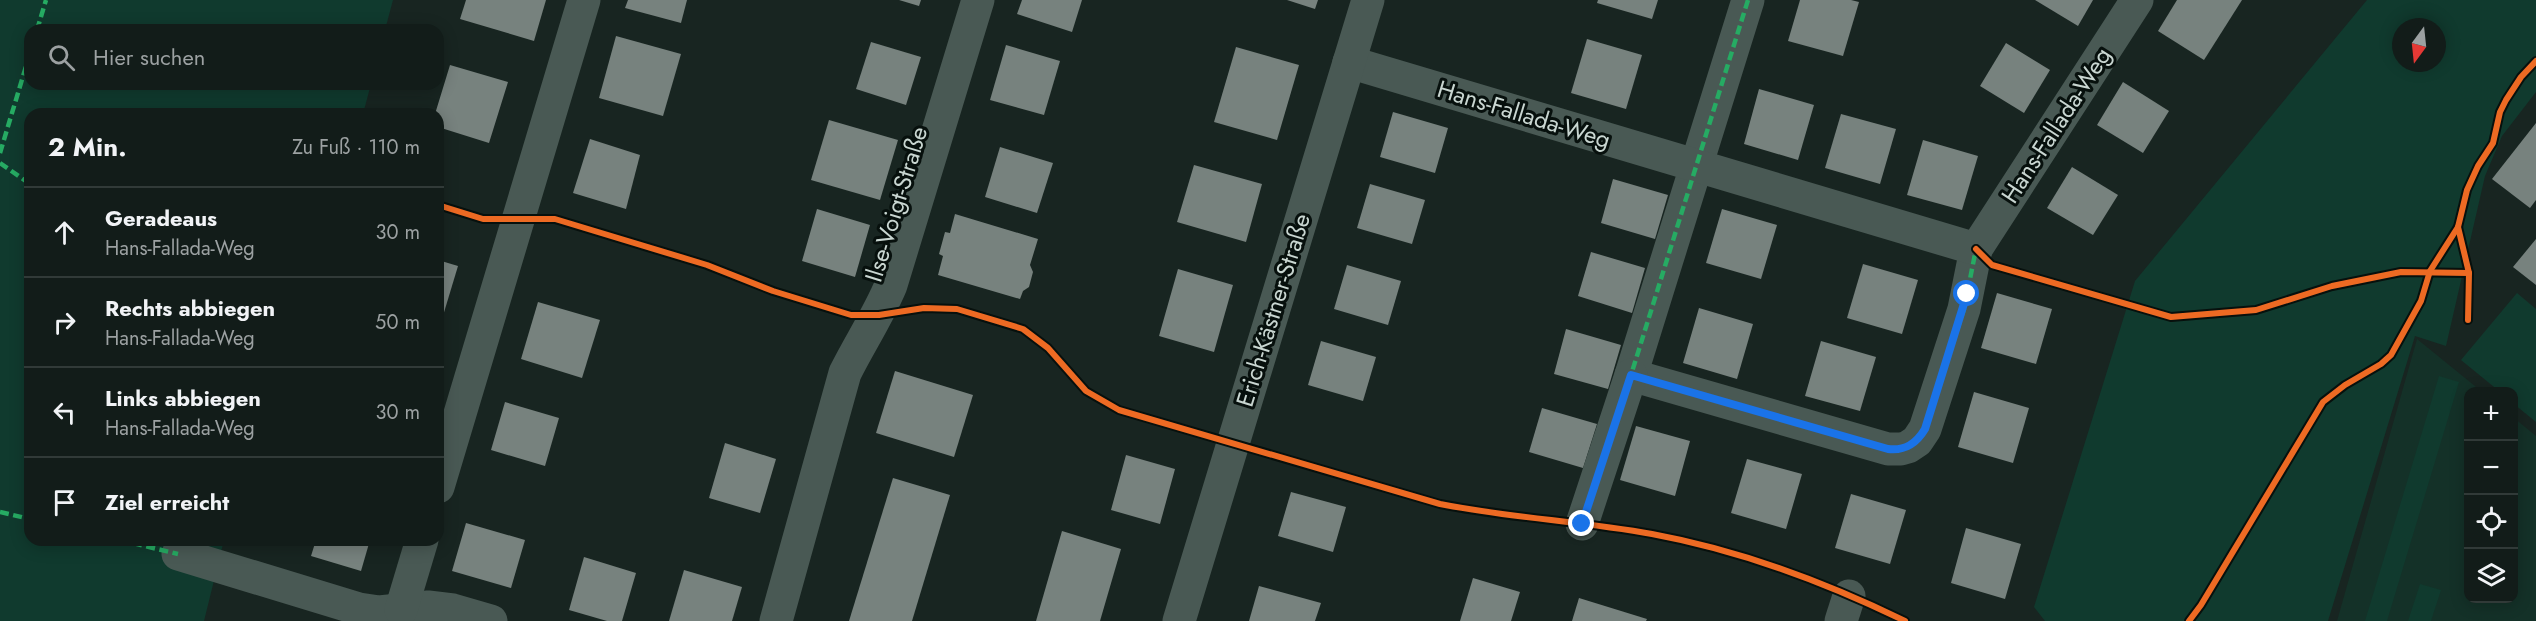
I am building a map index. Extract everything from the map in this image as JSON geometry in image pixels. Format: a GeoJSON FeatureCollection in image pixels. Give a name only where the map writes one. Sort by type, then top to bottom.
{"type":"FeatureCollection","features":[{"type":"Feature","properties":{"kind":"street"},"geometry":{"type":"LineString","coordinates":[[444,467],[584,0]]}},
{"type":"Feature","properties":{"kind":"street","name":"Ilse-Voigt-Straße"},"geometry":{"type":"LineString","coordinates":[[776,621],[845,373],[879,315],[891,285],[978,0]]}},
{"type":"Feature","properties":{"kind":"street","name":"Erich-Kästner-Straße"},"geometry":{"type":"LineString","coordinates":[[1179,621],[1368,0]]}},
{"type":"Feature","properties":{"kind":"street"},"geometry":{"type":"LineString","coordinates":[[1582,524],[1698,165],[1748,0]]}},
{"type":"Feature","properties":{"kind":"street","name":"Hans-Fallada-Weg"},"geometry":{"type":"LineString","coordinates":[[1631,375],[1888,449],[1901,449],[1917,441],[1927,423],[1964,309],[1976,249],[2137,0]]}},
{"type":"Feature","properties":{"kind":"street","name":"Hans-Fallada-Weg"},"geometry":{"type":"LineString","coordinates":[[1349,62],[1976,249]]}},
{"type":"Feature","properties":{"kind":"street"},"geometry":{"type":"LineString","coordinates":[[401,610],[420,546]]}},
{"type":"Feature","properties":{"kind":"street"},"geometry":{"type":"LineString","coordinates":[[178,554],[359,609],[379,612],[436,608],[453,610],[491,621]]}},
{"type":"Feature","properties":{"kind":"shaded area"},"geometry":{"type":"Polygon","coordinates":[[[0,0],[393,0],[387,24],[24,24],[24,90],[369,90],[365,108],[24,108],[24,546],[223,546],[204,621],[0,621],[0,0]]]}},
{"type":"Feature","properties":{"kind":"shaded area"},"geometry":{"type":"Polygon","coordinates":[[[2367,0],[2536,0],[2536,92],[2502,136],[2485,176],[2446,346],[2415,336],[2328,621],[2045,621],[2034,607],[2135,281],[2367,0]]]}},
{"type":"Feature","properties":{"kind":"shaded area"},"geometry":{"type":"Polygon","coordinates":[[[2517,293],[2536,309],[2536,422],[2518,407],[2518,387],[2494,387],[2461,360],[2517,293]]]}},
{"type":"Feature","properties":{"kind":"shaded area"},"geometry":{"type":"Polygon","coordinates":[[[2417,339],[2476,387],[2464,387],[2464,603],[2518,603],[2518,421],[2536,436],[2536,621],[2337,621],[2417,339]]]}},
{"type":"Feature","properties":{"kind":"shaded area"},"geometry":{"type":"Polygon","coordinates":[[[2439,376],[2459,382],[2387,621],[2365,621],[2439,376]]]}},
{"type":"Feature","properties":{"kind":"shaded area"},"geometry":{"type":"Polygon","coordinates":[[[2420,584],[2441,590],[2431,621],[2408,621],[2420,584]]]}},
{"type":"Feature","properties":{"kind":"building"},"geometry":{"type":"Polygon","coordinates":[[[466,0],[546,0],[534,41],[460,19],[466,0]]]}},
{"type":"Feature","properties":{"kind":"building"},"geometry":{"type":"Polygon","coordinates":[[[628,0],[687,0],[681,23],[625,8],[628,0]]]}},
{"type":"Feature","properties":{"kind":"building"},"geometry":{"type":"Polygon","coordinates":[[[899,0],[921,0],[919,6],[899,0]]]}},
{"type":"Feature","properties":{"kind":"building"},"geometry":{"type":"Polygon","coordinates":[[[1022,0],[1082,0],[1072,32],[1017,14],[1022,0]]]}},
{"type":"Feature","properties":{"kind":"building"},"geometry":{"type":"Polygon","coordinates":[[[1287,0],[1318,0],[1315,9],[1287,0]]]}},
{"type":"Feature","properties":{"kind":"building"},"geometry":{"type":"Polygon","coordinates":[[[1598,0],[1658,0],[1652,19],[1597,3],[1598,0]]]}},
{"type":"Feature","properties":{"kind":"building"},"geometry":{"type":"Polygon","coordinates":[[[1800,0],[1859,2],[1843,56],[1788,41],[1800,0]]]}},
{"type":"Feature","properties":{"kind":"building"},"geometry":{"type":"Polygon","coordinates":[[[2035,0],[2093,0],[2078,26],[2035,0]]]}},
{"type":"Feature","properties":{"kind":"building"},"geometry":{"type":"Polygon","coordinates":[[[2177,0],[2242,0],[2204,60],[2158,31],[2177,0]]]}},
{"type":"Feature","properties":{"kind":"building"},"geometry":{"type":"Polygon","coordinates":[[[616,36],[681,54],[663,116],[599,98],[616,36]]]}},
{"type":"Feature","properties":{"kind":"building"},"geometry":{"type":"Polygon","coordinates":[[[1587,39],[1642,55],[1626,109],[1571,93],[1587,39]]]}},
{"type":"Feature","properties":{"kind":"building"},"geometry":{"type":"Polygon","coordinates":[[[871,42],[921,57],[906,105],[856,89],[871,42]]]}},
{"type":"Feature","properties":{"kind":"building"},"geometry":{"type":"Polygon","coordinates":[[[2006,43],[2050,70],[2024,113],[1980,86],[2006,43]]]}},
{"type":"Feature","properties":{"kind":"building"},"geometry":{"type":"Polygon","coordinates":[[[1006,45],[1060,61],[1044,115],[990,100],[1006,45]]]}},
{"type":"Feature","properties":{"kind":"building"},"geometry":{"type":"Polygon","coordinates":[[[1236,47],[1299,65],[1277,140],[1214,122],[1236,47]]]}},
{"type":"Feature","properties":{"kind":"building"},"geometry":{"type":"Polygon","coordinates":[[[450,65],[508,82],[489,143],[444,129],[444,108],[437,108],[450,65]]]}},
{"type":"Feature","properties":{"kind":"building"},"geometry":{"type":"Polygon","coordinates":[[[2123,82],[2169,111],[2143,153],[2097,125],[2123,82]]]}},
{"type":"Feature","properties":{"kind":"building"},"geometry":{"type":"Polygon","coordinates":[[[1759,89],[1814,105],[1798,160],[1744,144],[1759,89]]]}},
{"type":"Feature","properties":{"kind":"building"},"geometry":{"type":"Polygon","coordinates":[[[1393,112],[1448,128],[1435,173],[1380,157],[1393,112]]]}},
{"type":"Feature","properties":{"kind":"building"},"geometry":{"type":"Polygon","coordinates":[[[1841,114],[1896,129],[1880,184],[1825,168],[1841,114]]]}},
{"type":"Feature","properties":{"kind":"building"},"geometry":{"type":"Polygon","coordinates":[[[829,120],[898,140],[880,200],[811,180],[829,120]]]}},
{"type":"Feature","properties":{"kind":"building"},"geometry":{"type":"Polygon","coordinates":[[[2536,123],[2536,200],[2530,208],[2492,179],[2536,123]]]}},
{"type":"Feature","properties":{"kind":"building"},"geometry":{"type":"Polygon","coordinates":[[[590,139],[640,155],[626,209],[573,193],[590,139]]]}},
{"type":"Feature","properties":{"kind":"building"},"geometry":{"type":"Polygon","coordinates":[[[1923,140],[1978,156],[1962,210],[1907,195],[1923,140]]]}},
{"type":"Feature","properties":{"kind":"building"},"geometry":{"type":"Polygon","coordinates":[[[1000,147],[1053,163],[1037,213],[985,197],[1000,147]]]}},
{"type":"Feature","properties":{"kind":"building"},"geometry":{"type":"Polygon","coordinates":[[[1194,165],[1262,184],[1246,242],[1177,222],[1194,165]]]}},
{"type":"Feature","properties":{"kind":"building"},"geometry":{"type":"Polygon","coordinates":[[[2072,167],[2118,195],[2093,235],[2047,208],[2072,167]]]}},
{"type":"Feature","properties":{"kind":"building"},"geometry":{"type":"Polygon","coordinates":[[[1613,179],[1668,195],[1655,239],[1601,223],[1613,179]]]}},
{"type":"Feature","properties":{"kind":"building"},"geometry":{"type":"Polygon","coordinates":[[[1370,184],[1425,200],[1412,244],[1357,228],[1370,184]]]}},
{"type":"Feature","properties":{"kind":"building"},"geometry":{"type":"Polygon","coordinates":[[[817,209],[870,225],[855,277],[802,261],[817,209]]]}},
{"type":"Feature","properties":{"kind":"building"},"geometry":{"type":"Polygon","coordinates":[[[1722,209],[1777,225],[1761,279],[1706,263],[1722,209]]]}},
{"type":"Feature","properties":{"kind":"building"},"geometry":{"type":"Polygon","coordinates":[[[955,214],[1038,239],[1030,265],[1033,272],[1029,287],[1023,291],[1020,299],[938,275],[943,256],[939,254],[945,232],[950,233],[955,214]]]}},
{"type":"Feature","properties":{"kind":"building"},"geometry":{"type":"Polygon","coordinates":[[[2536,239],[2536,285],[2513,267],[2536,239]]]}},
{"type":"Feature","properties":{"kind":"building"},"geometry":{"type":"Polygon","coordinates":[[[1591,252],[1645,268],[1632,313],[1578,296],[1591,252]]]}},
{"type":"Feature","properties":{"kind":"building"},"geometry":{"type":"Polygon","coordinates":[[[444,262],[458,266],[444,312],[444,262]]]}},
{"type":"Feature","properties":{"kind":"building"},"geometry":{"type":"Polygon","coordinates":[[[1863,264],[1918,280],[1902,334],[1847,318],[1863,264]]]}},
{"type":"Feature","properties":{"kind":"building"},"geometry":{"type":"Polygon","coordinates":[[[1347,265],[1401,281],[1388,325],[1334,309],[1347,265]]]}},
{"type":"Feature","properties":{"kind":"building"},"geometry":{"type":"Polygon","coordinates":[[[1178,269],[1233,285],[1214,352],[1159,336],[1178,269]]]}},
{"type":"Feature","properties":{"kind":"building"},"geometry":{"type":"Polygon","coordinates":[[[1997,293],[2052,309],[2036,364],[1981,348],[1997,293]]]}},
{"type":"Feature","properties":{"kind":"building"},"geometry":{"type":"Polygon","coordinates":[[[538,302],[600,320],[582,378],[521,359],[538,302]]]}},
{"type":"Feature","properties":{"kind":"building"},"geometry":{"type":"Polygon","coordinates":[[[1699,308],[1753,324],[1737,379],[1683,363],[1699,308]]]}},
{"type":"Feature","properties":{"kind":"building"},"geometry":{"type":"Polygon","coordinates":[[[1566,329],[1621,345],[1608,389],[1554,374],[1566,329]]]}},
{"type":"Feature","properties":{"kind":"building"},"geometry":{"type":"Polygon","coordinates":[[[1321,341],[1376,357],[1363,401],[1308,385],[1321,341]]]}},
{"type":"Feature","properties":{"kind":"building"},"geometry":{"type":"Polygon","coordinates":[[[1821,341],[1876,357],[1860,411],[1805,396],[1821,341]]]}},
{"type":"Feature","properties":{"kind":"building"},"geometry":{"type":"Polygon","coordinates":[[[895,371],[973,395],[954,457],[876,433],[895,371]]]}},
{"type":"Feature","properties":{"kind":"building"},"geometry":{"type":"Polygon","coordinates":[[[1974,392],[2029,408],[2013,463],[1958,447],[1974,392]]]}},
{"type":"Feature","properties":{"kind":"building"},"geometry":{"type":"Polygon","coordinates":[[[505,402],[559,418],[545,466],[491,450],[505,402]]]}},
{"type":"Feature","properties":{"kind":"building"},"geometry":{"type":"Polygon","coordinates":[[[1542,408],[1597,424],[1583,468],[1529,452],[1542,408]]]}},
{"type":"Feature","properties":{"kind":"building"},"geometry":{"type":"Polygon","coordinates":[[[1636,426],[1690,441],[1675,496],[1620,480],[1636,426]]]}},
{"type":"Feature","properties":{"kind":"building"},"geometry":{"type":"Polygon","coordinates":[[[725,443],[776,459],[760,513],[709,498],[725,443]]]}},
{"type":"Feature","properties":{"kind":"building"},"geometry":{"type":"Polygon","coordinates":[[[1126,455],[1175,469],[1160,524],[1111,510],[1126,455]]]}},
{"type":"Feature","properties":{"kind":"building"},"geometry":{"type":"Polygon","coordinates":[[[1747,459],[1802,474],[1786,529],[1731,513],[1747,459]]]}},
{"type":"Feature","properties":{"kind":"building"},"geometry":{"type":"Polygon","coordinates":[[[893,478],[950,495],[912,621],[849,621],[893,478]]]}},
{"type":"Feature","properties":{"kind":"building"},"geometry":{"type":"Polygon","coordinates":[[[1291,492],[1346,507],[1333,552],[1278,536],[1291,492]]]}},
{"type":"Feature","properties":{"kind":"building"},"geometry":{"type":"Polygon","coordinates":[[[1851,494],[1906,510],[1890,564],[1835,548],[1851,494]]]}},
{"type":"Feature","properties":{"kind":"building"},"geometry":{"type":"Polygon","coordinates":[[[466,523],[525,540],[511,588],[452,571],[466,523]]]}},
{"type":"Feature","properties":{"kind":"building"},"geometry":{"type":"Polygon","coordinates":[[[1966,528],[2021,544],[2005,599],[1951,583],[1966,528]]]}},
{"type":"Feature","properties":{"kind":"building"},"geometry":{"type":"Polygon","coordinates":[[[1062,531],[1121,549],[1100,621],[1036,621],[1062,531]]]}},
{"type":"Feature","properties":{"kind":"building"},"geometry":{"type":"Polygon","coordinates":[[[314,546],[368,546],[361,571],[311,556],[314,546]]]}},
{"type":"Feature","properties":{"kind":"building"},"geometry":{"type":"Polygon","coordinates":[[[584,557],[636,573],[622,621],[607,621],[569,610],[584,557]]]}},
{"type":"Feature","properties":{"kind":"building"},"geometry":{"type":"Polygon","coordinates":[[[684,570],[742,587],[732,621],[669,621],[684,570]]]}},
{"type":"Feature","properties":{"kind":"building"},"geometry":{"type":"Polygon","coordinates":[[[1473,578],[1520,592],[1511,621],[1460,621],[1473,578]]]}},
{"type":"Feature","properties":{"kind":"building"},"geometry":{"type":"Polygon","coordinates":[[[1259,586],[1321,603],[1315,621],[1249,621],[1259,586]]]}},
{"type":"Feature","properties":{"kind":"building"},"geometry":{"type":"Polygon","coordinates":[[[1579,598],[1647,619],[1646,621],[1572,621],[1579,598]]]}},
{"type":"Feature","properties":{"kind":"marked path"},"geometry":{"type":"LineString","coordinates":[[39,24],[46,0]]}},
{"type":"Feature","properties":{"kind":"marked path"},"geometry":{"type":"LineString","coordinates":[[1748,0],[1631,375],[1888,449],[1908,447],[1917,441],[1925,429],[1964,309],[1976,249]]}},
{"type":"Feature","properties":{"kind":"marked path"},"geometry":{"type":"LineString","coordinates":[[0,153],[24,73]]}},
{"type":"Feature","properties":{"kind":"marked path"},"geometry":{"type":"LineString","coordinates":[[0,163],[24,180]]}},
{"type":"Feature","properties":{"kind":"marked path"},"geometry":{"type":"LineString","coordinates":[[0,512],[24,518]]}},
{"type":"Feature","properties":{"kind":"marked path"},"geometry":{"type":"LineString","coordinates":[[145,546],[178,554]]}},
{"type":"Feature","properties":{"kind":"cycle path"},"geometry":{"type":"LineString","coordinates":[[2189,621],[2201,605],[2323,402],[2391,355],[2421,301],[2430,271],[2458,227],[2467,190],[2478,166],[2493,143],[2500,112],[2521,77],[2536,61]]}},
{"type":"Feature","properties":{"kind":"cycle path"},"geometry":{"type":"LineString","coordinates":[[444,207],[483,219],[555,219],[707,265],[773,291],[851,315],[879,315],[924,308],[957,309],[1023,329],[1048,348],[1086,391],[1119,410],[1440,504],[1652,534],[1717,549],[1813,581],[1905,621]]}},
{"type":"Feature","properties":{"kind":"cycle path"},"geometry":{"type":"LineString","coordinates":[[2458,227],[2469,273],[2468,320]]}},
{"type":"Feature","properties":{"kind":"cycle path"},"geometry":{"type":"LineString","coordinates":[[1976,249],[1992,265],[2171,317],[2256,310],[2332,286],[2401,272],[2469,273]]}},
{"type":"Feature","properties":{"kind":"route"},"geometry":{"type":"LineString","coordinates":[[1582,524],[1631,375],[1888,449],[1901,449],[1917,441],[1925,429],[1967,294]]}}]}
